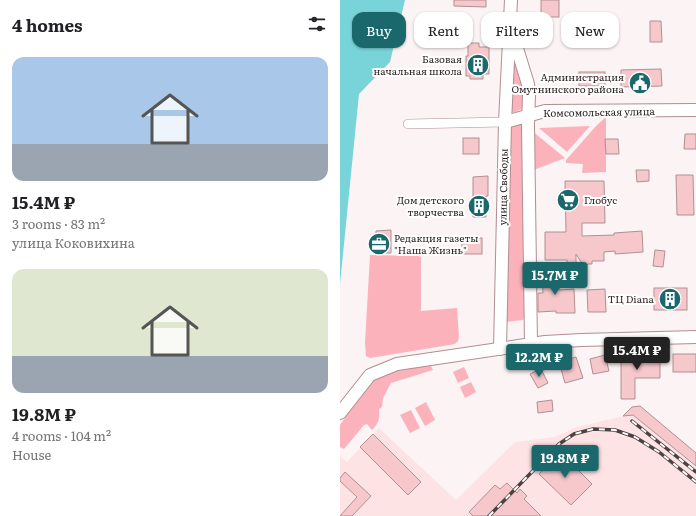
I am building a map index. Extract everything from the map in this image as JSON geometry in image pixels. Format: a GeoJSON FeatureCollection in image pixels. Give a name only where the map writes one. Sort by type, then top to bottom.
{"type":"FeatureCollection","features":[{"type":"Feature","properties":{"kind":"main road","name":"улица Свободы"},"geometry":{"type":"LineString","coordinates":[[511,0],[511,12]]}},
{"type":"Feature","properties":{"kind":"main road","name":"улица Свободы"},"geometry":{"type":"LineString","coordinates":[[500,349],[505,122],[509,48]]}},
{"type":"Feature","properties":{"kind":"main road","name":"улица Свободы"},"geometry":{"type":"LineString","coordinates":[[518,48],[525,70],[529,95],[531,344]]}},
{"type":"Feature","properties":{"kind":"main road","name":"Комсомольская улица"},"geometry":{"type":"LineString","coordinates":[[505,122],[545,111],[696,110]]}},
{"type":"Feature","properties":{"kind":"main road"},"geometry":{"type":"LineString","coordinates":[[340,414],[370,374],[398,364],[531,344],[575,340],[696,337]]}},
{"type":"Feature","properties":{"kind":"street","name":"Комсомольская улица"},"geometry":{"type":"LineString","coordinates":[[408,124],[505,122]]}},
{"type":"Feature","properties":{"kind":"shaded area"},"geometry":{"type":"Polygon","coordinates":[[[514,57],[524,88],[524,108],[515,112],[510,112],[514,57]]]}},
{"type":"Feature","properties":{"kind":"shaded area"},"geometry":{"type":"Polygon","coordinates":[[[606,117],[606,172],[582,173],[583,164],[566,163],[566,160],[606,117]]]}},
{"type":"Feature","properties":{"kind":"shaded area"},"geometry":{"type":"Polygon","coordinates":[[[517,124],[525,126],[525,316],[523,320],[506,322],[507,126],[517,124]]]}},
{"type":"Feature","properties":{"kind":"shaded area"},"geometry":{"type":"Polygon","coordinates":[[[590,126],[567,152],[539,128],[590,126]]]}},
{"type":"Feature","properties":{"kind":"shaded area"},"geometry":{"type":"Polygon","coordinates":[[[531,130],[565,158],[531,171],[531,130]]]}},
{"type":"Feature","properties":{"kind":"shaded area"},"geometry":{"type":"Polygon","coordinates":[[[370,255],[421,257],[421,311],[457,308],[459,339],[455,344],[370,358],[366,356],[365,343],[370,255]]]}},
{"type":"Feature","properties":{"kind":"shaded area"},"geometry":{"type":"Polygon","coordinates":[[[430,364],[433,370],[391,383],[383,398],[382,407],[379,409],[376,425],[372,430],[367,424],[364,425],[344,449],[340,447],[340,425],[368,385],[376,377],[390,370],[430,364]]]}},
{"type":"Feature","properties":{"kind":"shaded area"},"geometry":{"type":"Polygon","coordinates":[[[464,367],[469,378],[458,383],[453,372],[464,367]]]}},
{"type":"Feature","properties":{"kind":"shaded area"},"geometry":{"type":"Polygon","coordinates":[[[471,382],[476,392],[465,398],[460,387],[471,382]]]}},
{"type":"Feature","properties":{"kind":"shaded area"},"geometry":{"type":"Polygon","coordinates":[[[426,402],[435,420],[425,426],[415,408],[426,402]]]}},
{"type":"Feature","properties":{"kind":"shaded area"},"geometry":{"type":"Polygon","coordinates":[[[411,410],[420,428],[410,433],[400,415],[411,410]]]}},
{"type":"Feature","properties":{"kind":"shaded area"},"geometry":{"type":"Polygon","coordinates":[[[633,415],[696,467],[696,516],[340,516],[340,456],[347,462],[379,428],[456,500],[515,442],[555,437],[577,427],[633,415]]]}},
{"type":"Feature","properties":{"kind":"water"},"geometry":{"type":"Polygon","coordinates":[[[340,0],[405,0],[402,12],[352,12],[352,48],[393,48],[390,62],[359,94],[340,284],[340,0]]]}},
{"type":"Feature","properties":{"kind":"building"},"geometry":{"type":"Polygon","coordinates":[[[454,0],[486,0],[486,7],[454,6],[454,0]]]}},
{"type":"Feature","properties":{"kind":"building"},"geometry":{"type":"Polygon","coordinates":[[[541,0],[559,0],[559,17],[553,17],[553,12],[541,12],[541,0]]]}},
{"type":"Feature","properties":{"kind":"building"},"geometry":{"type":"Polygon","coordinates":[[[650,21],[661,21],[662,42],[650,42],[650,21]]]}},
{"type":"Feature","properties":{"kind":"building","name":"Базовая начальная школа"},"geometry":{"type":"Polygon","coordinates":[[[473,43],[479,43],[479,47],[481,48],[489,48],[489,74],[483,74],[483,79],[470,79],[470,76],[466,76],[466,56],[468,56],[468,48],[473,48],[473,43]]]}},
{"type":"Feature","properties":{"kind":"building"},"geometry":{"type":"Polygon","coordinates":[[[661,69],[662,86],[621,87],[621,70],[661,69]]]}},
{"type":"Feature","properties":{"kind":"building"},"geometry":{"type":"Polygon","coordinates":[[[579,72],[605,72],[605,86],[579,86],[579,72]]]}},
{"type":"Feature","properties":{"kind":"building"},"geometry":{"type":"Polygon","coordinates":[[[685,134],[696,134],[696,149],[684,149],[685,134]]]}},
{"type":"Feature","properties":{"kind":"building"},"geometry":{"type":"Polygon","coordinates":[[[463,138],[479,138],[479,154],[463,154],[463,138]]]}},
{"type":"Feature","properties":{"kind":"building"},"geometry":{"type":"Polygon","coordinates":[[[605,139],[618,139],[619,154],[606,154],[605,139]]]}},
{"type":"Feature","properties":{"kind":"building"},"geometry":{"type":"Polygon","coordinates":[[[636,170],[649,170],[649,181],[637,182],[636,170]]]}},
{"type":"Feature","properties":{"kind":"building"},"geometry":{"type":"Polygon","coordinates":[[[676,175],[693,175],[694,215],[677,215],[676,175]]]}},
{"type":"Feature","properties":{"kind":"building","name":"Дом детского творчества"},"geometry":{"type":"Polygon","coordinates":[[[488,176],[486,217],[473,217],[473,177],[488,176]]]}},
{"type":"Feature","properties":{"kind":"building"},"geometry":{"type":"Polygon","coordinates":[[[565,181],[604,181],[605,223],[582,223],[582,236],[614,235],[614,233],[642,231],[643,252],[615,254],[615,251],[604,252],[604,261],[592,261],[592,264],[588,264],[585,268],[576,254],[576,265],[567,265],[567,260],[545,260],[545,232],[566,232],[565,181]]]}},
{"type":"Feature","properties":{"kind":"building"},"geometry":{"type":"Polygon","coordinates":[[[391,230],[391,253],[376,253],[376,231],[391,230]]]}},
{"type":"Feature","properties":{"kind":"building"},"geometry":{"type":"Polygon","coordinates":[[[462,238],[482,238],[482,254],[462,254],[462,238]]]}},
{"type":"Feature","properties":{"kind":"building"},"geometry":{"type":"Polygon","coordinates":[[[655,250],[665,251],[663,267],[653,266],[655,250]]]}},
{"type":"Feature","properties":{"kind":"building"},"geometry":{"type":"Polygon","coordinates":[[[542,273],[558,273],[559,290],[574,289],[575,313],[556,313],[556,311],[538,312],[538,293],[543,293],[542,273]]]}},
{"type":"Feature","properties":{"kind":"building","name":"ТЦ Diana"},"geometry":{"type":"Polygon","coordinates":[[[654,288],[687,288],[687,310],[654,310],[654,288]]]}},
{"type":"Feature","properties":{"kind":"building"},"geometry":{"type":"Polygon","coordinates":[[[605,289],[606,312],[588,312],[587,290],[605,289]]]}},
{"type":"Feature","properties":{"kind":"building"},"geometry":{"type":"Polygon","coordinates":[[[621,353],[660,354],[660,378],[635,378],[635,399],[621,399],[621,353]]]}},
{"type":"Feature","properties":{"kind":"building"},"geometry":{"type":"Polygon","coordinates":[[[673,354],[696,354],[696,372],[673,372],[673,354]]]}},
{"type":"Feature","properties":{"kind":"building"},"geometry":{"type":"Polygon","coordinates":[[[605,355],[609,371],[593,374],[590,359],[605,355]]]}},
{"type":"Feature","properties":{"kind":"building"},"geometry":{"type":"Polygon","coordinates":[[[576,357],[583,378],[565,383],[559,362],[576,357]]]}},
{"type":"Feature","properties":{"kind":"building"},"geometry":{"type":"Polygon","coordinates":[[[541,369],[548,383],[538,388],[530,374],[541,369]]]}},
{"type":"Feature","properties":{"kind":"building"},"geometry":{"type":"Polygon","coordinates":[[[552,400],[553,411],[538,413],[537,402],[552,400]]]}},
{"type":"Feature","properties":{"kind":"building"},"geometry":{"type":"Polygon","coordinates":[[[640,406],[696,453],[696,466],[633,415],[623,416],[632,407],[640,406]]]}},
{"type":"Feature","properties":{"kind":"building"},"geometry":{"type":"Polygon","coordinates":[[[373,434],[421,482],[408,495],[360,447],[373,434]]]}},
{"type":"Feature","properties":{"kind":"building"},"geometry":{"type":"Polygon","coordinates":[[[560,452],[592,484],[571,505],[539,474],[560,452]]]}},
{"type":"Feature","properties":{"kind":"building"},"geometry":{"type":"Polygon","coordinates":[[[345,472],[371,496],[352,516],[340,516],[357,497],[340,481],[340,478],[345,472]]]}},
{"type":"Feature","properties":{"kind":"building"},"geometry":{"type":"Polygon","coordinates":[[[507,483],[517,493],[520,489],[527,496],[524,499],[541,516],[473,516],[469,512],[495,485],[500,489],[507,483]]]}},
{"type":"Feature","properties":{"kind":"railway"},"geometry":{"type":"LineString","coordinates":[[632,421],[696,472]]}},
{"type":"Feature","properties":{"kind":"railway"},"geometry":{"type":"LineString","coordinates":[[489,516],[559,444],[574,434],[593,429],[615,430],[635,437],[659,452],[696,482]]}},
{"type":"Feature","properties":{"kind":"place","name":"Базовая начальная школа"},"geometry":{"type":"Point","coordinates":[478,65]}},
{"type":"Feature","properties":{"kind":"place","name":"Администрация Омутнинского района"},"geometry":{"type":"Point","coordinates":[640,83]}},
{"type":"Feature","properties":{"kind":"place","name":"Глобус"},"geometry":{"type":"Point","coordinates":[568,200]}},
{"type":"Feature","properties":{"kind":"place","name":"Дом детского творчества"},"geometry":{"type":"Point","coordinates":[479,206]}},
{"type":"Feature","properties":{"kind":"place","name":"Редакция газеты \"Наша Жизнь\""},"geometry":{"type":"Point","coordinates":[379,244]}},
{"type":"Feature","properties":{"kind":"place","name":"ТЦ Diana"},"geometry":{"type":"Point","coordinates":[670,299]}}]}
